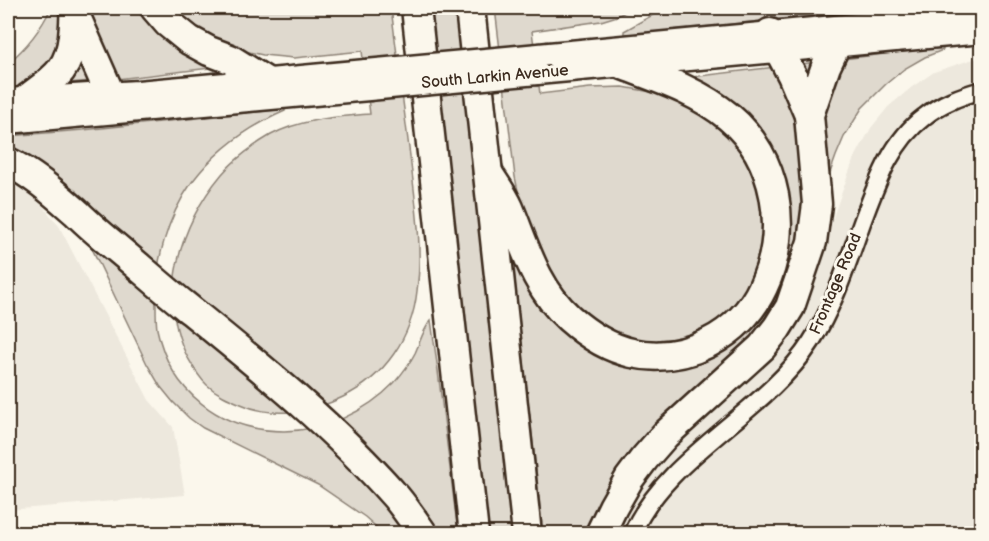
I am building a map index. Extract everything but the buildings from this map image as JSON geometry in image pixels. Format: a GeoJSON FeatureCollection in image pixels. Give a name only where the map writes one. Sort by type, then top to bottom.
{"type":"FeatureCollection","features":[{"type":"Feature","properties":{"kind":"highway"},"geometry":{"type":"LineString","coordinates":[[155,8],[168,23],[189,40],[230,59],[265,81]]}},
{"type":"Feature","properties":{"kind":"highway"},"geometry":{"type":"LineString","coordinates":[[416,8],[474,534]]}},
{"type":"Feature","properties":{"kind":"highway"},"geometry":{"type":"LineString","coordinates":[[470,8],[527,534]]}},
{"type":"Feature","properties":{"kind":"highway"},"geometry":{"type":"LineString","coordinates":[[75,11],[110,94]]}},
{"type":"Feature","properties":{"kind":"highway"},"geometry":{"type":"LineString","coordinates":[[17,100],[56,76],[66,63],[71,52],[75,11]]}},
{"type":"Feature","properties":{"kind":"highway"},"geometry":{"type":"LineString","coordinates":[[600,534],[629,479],[644,459],[665,435],[762,347],[790,308],[812,242],[817,204],[809,115],[775,42]]}},
{"type":"Feature","properties":{"kind":"highway"},"geometry":{"type":"LineString","coordinates":[[809,115],[836,45]]}},
{"type":"Feature","properties":{"kind":"highway"},"geometry":{"type":"LineString","coordinates":[[488,173],[508,206],[528,257],[549,297],[581,328],[613,346],[632,353],[652,355],[673,355],[690,351],[722,336],[751,306],[766,279],[776,237],[773,187],[762,159],[749,139],[730,118],[708,101],[682,88],[623,65]]}},
{"type":"Feature","properties":{"kind":"highway"},"geometry":{"type":"LineString","coordinates":[[8,162],[26,171],[56,195],[298,400],[374,473],[398,500],[423,534]]}},
{"type":"Feature","properties":{"kind":"main road","name":"South Larkin Avenue"},"geometry":{"type":"LineString","coordinates":[[17,100],[265,81],[367,80],[537,73],[623,65],[966,17]]}},
{"type":"Feature","properties":{"kind":"main road","name":"South Larkin Avenue"},"geometry":{"type":"LineString","coordinates":[[8,122],[367,80],[549,54],[775,42],[836,45],[966,17]]}},
{"type":"Feature","properties":{"kind":"street","name":"Frontage Road"},"geometry":{"type":"LineString","coordinates":[[632,534],[646,508],[675,474],[765,395],[801,357],[812,341],[825,317],[880,174],[894,149],[910,129],[936,108],[981,90]]}},
{"type":"Feature","properties":{"kind":"shaded area"},"geometry":{"type":"Polygon","coordinates":[[[51,8],[146,8],[219,67],[117,79],[8,88],[8,63],[32,38],[51,8]]]}},
{"type":"Feature","properties":{"kind":"shaded area"},"geometry":{"type":"Polygon","coordinates":[[[169,8],[391,8],[418,223],[419,274],[414,308],[402,339],[384,367],[358,389],[319,407],[293,412],[253,409],[211,388],[194,369],[179,335],[174,311],[174,286],[185,238],[195,215],[222,174],[239,158],[271,135],[294,125],[370,114],[362,51],[294,58],[263,55],[230,48],[197,33],[169,8]]]}},
{"type":"Feature","properties":{"kind":"shaded area"},"geometry":{"type":"Polygon","coordinates":[[[426,8],[460,8],[516,533],[484,533],[426,8]]]}},
{"type":"Feature","properties":{"kind":"shaded area"},"geometry":{"type":"Polygon","coordinates":[[[495,8],[633,8],[601,21],[532,31],[540,94],[623,87],[657,93],[686,103],[708,116],[741,149],[755,176],[762,205],[764,229],[760,256],[745,293],[731,312],[714,326],[672,343],[648,343],[624,339],[602,328],[576,308],[556,285],[524,219],[515,177],[495,8]]]}},
{"type":"Feature","properties":{"kind":"shaded area"},"geometry":{"type":"Polygon","coordinates":[[[665,8],[888,8],[624,35],[624,31],[665,8]]]}},
{"type":"Feature","properties":{"kind":"shaded area"},"geometry":{"type":"Polygon","coordinates":[[[943,47],[943,50],[904,69],[886,84],[862,108],[844,137],[783,305],[591,533],[543,533],[510,237],[603,351],[729,340],[782,198],[683,78],[943,47]]]}},
{"type":"Feature","properties":{"kind":"shaded area"},"geometry":{"type":"Polygon","coordinates":[[[981,58],[981,533],[611,534],[639,488],[666,454],[798,315],[853,161],[871,128],[888,107],[934,72],[981,58]]]}},
{"type":"Feature","properties":{"kind":"shaded area"},"geometry":{"type":"Polygon","coordinates":[[[285,109],[258,124],[223,149],[202,170],[183,196],[164,241],[157,274],[156,324],[164,351],[173,372],[186,389],[202,404],[220,415],[239,424],[261,429],[299,430],[315,428],[344,418],[371,403],[383,393],[408,365],[431,320],[458,533],[383,533],[365,517],[318,485],[203,428],[189,418],[160,386],[147,364],[87,238],[8,154],[8,136],[285,109]]]}},
{"type":"Feature","properties":{"kind":"shaded area"},"geometry":{"type":"Polygon","coordinates":[[[8,175],[37,199],[59,226],[149,400],[173,427],[185,495],[8,510],[8,175]]]}}]}
